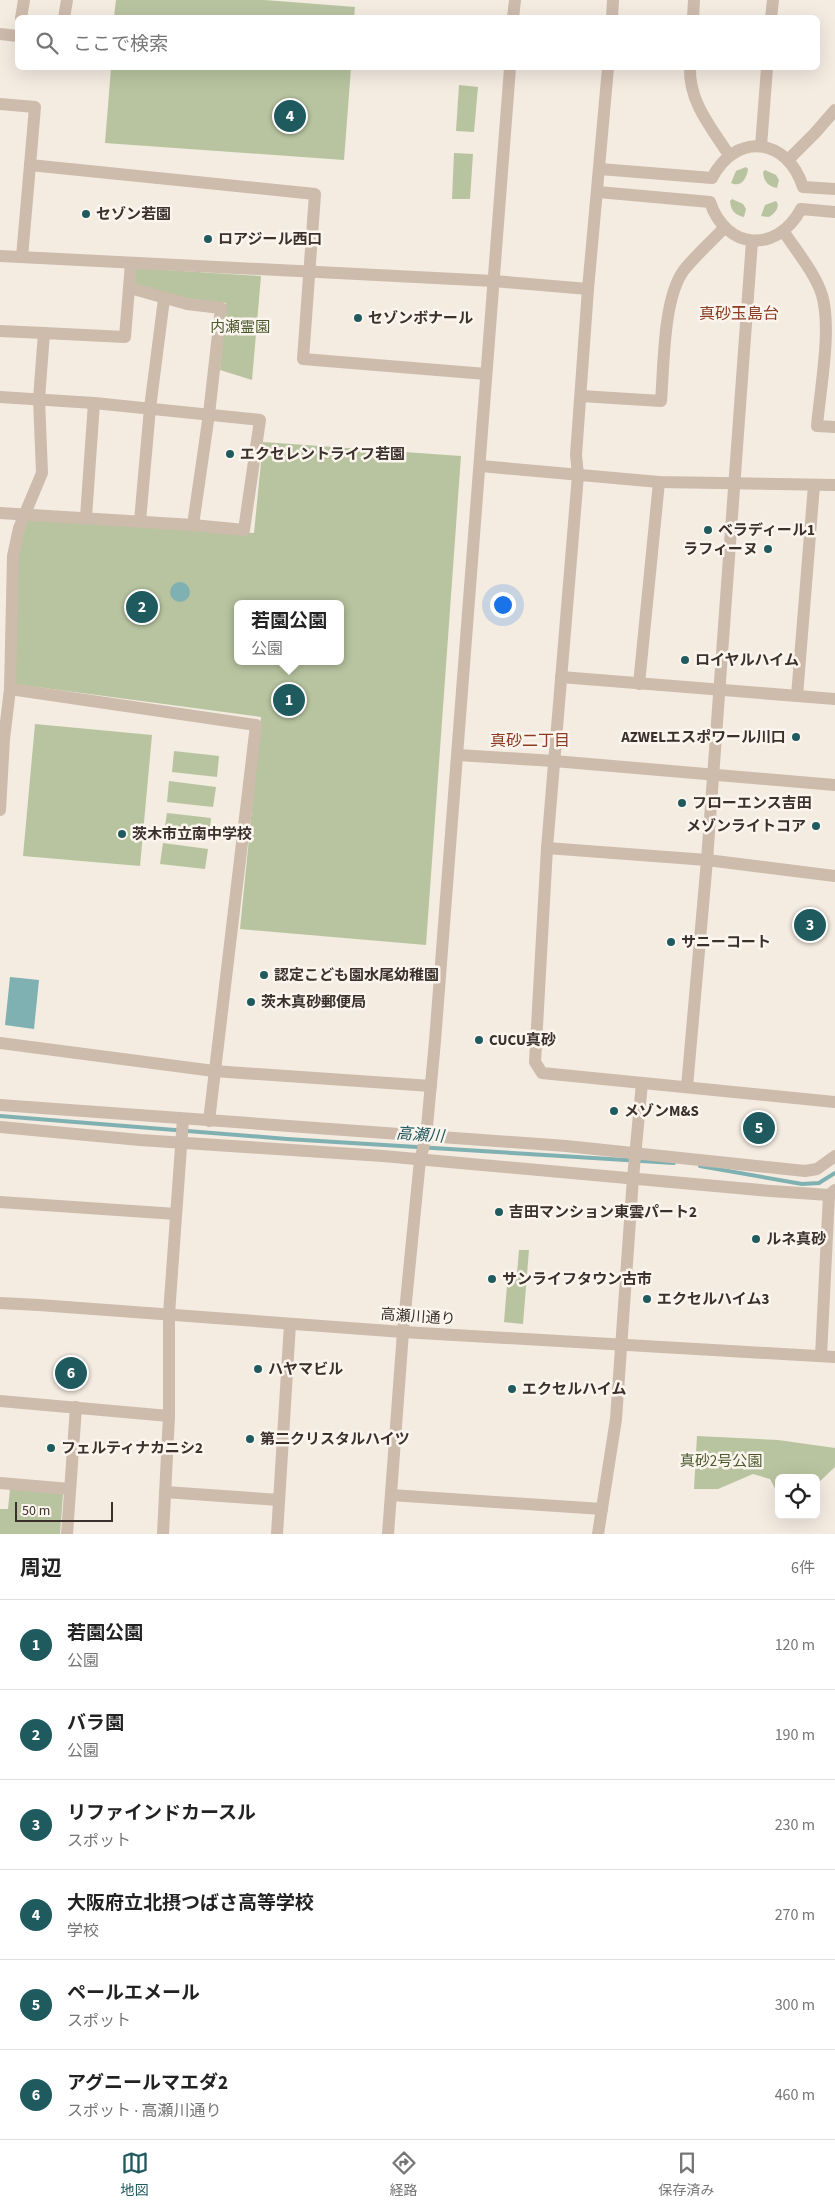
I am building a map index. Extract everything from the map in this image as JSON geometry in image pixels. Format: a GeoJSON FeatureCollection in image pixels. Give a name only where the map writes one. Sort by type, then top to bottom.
{"type":"FeatureCollection","features":[{"type":"Feature","properties":{"kind":"street"},"geometry":{"type":"LineString","coordinates":[[22,15],[24,0]]}},
{"type":"Feature","properties":{"kind":"street"},"geometry":{"type":"LineString","coordinates":[[64,15],[67,0]]}},
{"type":"Feature","properties":{"kind":"street"},"geometry":{"type":"LineString","coordinates":[[513,15],[514,0]]}},
{"type":"Feature","properties":{"kind":"street"},"geometry":{"type":"LineString","coordinates":[[612,15],[613,0]]}},
{"type":"Feature","properties":{"kind":"street"},"geometry":{"type":"LineString","coordinates":[[693,15],[694,0]]}},
{"type":"Feature","properties":{"kind":"street"},"geometry":{"type":"LineString","coordinates":[[771,15],[773,0]]}},
{"type":"Feature","properties":{"kind":"street"},"geometry":{"type":"LineString","coordinates":[[0,34],[15,36]]}},
{"type":"Feature","properties":{"kind":"street"},"geometry":{"type":"LineString","coordinates":[[388,1534],[403,1332],[420,1160],[426,1137],[431,1086],[481,466],[486,374],[510,70]]}},
{"type":"Feature","properties":{"kind":"street"},"geometry":{"type":"LineString","coordinates":[[608,70],[588,289],[576,455],[578,475],[547,848],[535,1062],[542,1073],[835,1102]]}},
{"type":"Feature","properties":{"kind":"street"},"geometry":{"type":"LineString","coordinates":[[690,70],[691,88],[696,103],[729,155]]}},
{"type":"Feature","properties":{"kind":"street"},"geometry":{"type":"LineString","coordinates":[[760,146],[767,70]]}},
{"type":"Feature","properties":{"kind":"street"},"geometry":{"type":"LineString","coordinates":[[0,104],[35,107],[22,257]]}},
{"type":"Feature","properties":{"kind":"street"},"geometry":{"type":"LineString","coordinates":[[789,159],[815,134],[835,110]]}},
{"type":"Feature","properties":{"kind":"street"},"geometry":{"type":"LineString","coordinates":[[600,169],[712,178],[719,166],[729,155],[744,148],[760,146],[776,150],[789,159],[798,172],[803,187],[835,189]]}},
{"type":"Feature","properties":{"kind":"street"},"geometry":{"type":"LineString","coordinates":[[30,165],[316,194],[303,359],[486,374]]}},
{"type":"Feature","properties":{"kind":"street"},"geometry":{"type":"LineString","coordinates":[[598,192],[710,202],[715,216],[724,228],[737,237],[752,241],[768,239],[784,232],[794,222],[801,209],[835,212]]}},
{"type":"Feature","properties":{"kind":"street"},"geometry":{"type":"LineString","coordinates":[[581,396],[662,401],[669,311],[675,287],[684,270],[724,228]]}},
{"type":"Feature","properties":{"kind":"street"},"geometry":{"type":"LineString","coordinates":[[784,232],[811,274],[821,294],[826,318],[816,426],[835,427]]}},
{"type":"Feature","properties":{"kind":"street"},"geometry":{"type":"LineString","coordinates":[[687,1087],[707,860],[752,241]]}},
{"type":"Feature","properties":{"kind":"street"},"geometry":{"type":"LineString","coordinates":[[0,256],[494,281],[588,289]]}},
{"type":"Feature","properties":{"kind":"street"},"geometry":{"type":"LineString","coordinates":[[0,331],[125,337],[131,263]]}},
{"type":"Feature","properties":{"kind":"street"},"geometry":{"type":"LineString","coordinates":[[130,288],[164,299],[221,308],[209,414],[193,525]]}},
{"type":"Feature","properties":{"kind":"street"},"geometry":{"type":"LineString","coordinates":[[140,521],[150,408],[164,299]]}},
{"type":"Feature","properties":{"kind":"street"},"geometry":{"type":"LineString","coordinates":[[0,810],[2,739],[13,556],[19,528],[42,473],[39,399],[44,333]]}},
{"type":"Feature","properties":{"kind":"street"},"geometry":{"type":"LineString","coordinates":[[0,397],[94,403],[260,420],[244,530],[86,517],[0,513]]}},
{"type":"Feature","properties":{"kind":"street"},"geometry":{"type":"LineString","coordinates":[[86,517],[94,403]]}},
{"type":"Feature","properties":{"kind":"street"},"geometry":{"type":"LineString","coordinates":[[481,466],[659,482],[835,485]]}},
{"type":"Feature","properties":{"kind":"street"},"geometry":{"type":"LineString","coordinates":[[639,684],[659,482]]}},
{"type":"Feature","properties":{"kind":"street"},"geometry":{"type":"LineString","coordinates":[[797,696],[814,485]]}},
{"type":"Feature","properties":{"kind":"street"},"geometry":{"type":"LineString","coordinates":[[561,677],[835,699]]}},
{"type":"Feature","properties":{"kind":"street"},"geometry":{"type":"LineString","coordinates":[[6,683],[256,725],[209,1121]]}},
{"type":"Feature","properties":{"kind":"street"},"geometry":{"type":"LineString","coordinates":[[458,755],[554,761],[835,785]]}},
{"type":"Feature","properties":{"kind":"street"},"geometry":{"type":"LineString","coordinates":[[547,848],[707,860],[835,876]]}},
{"type":"Feature","properties":{"kind":"street"},"geometry":{"type":"LineString","coordinates":[[0,1043],[214,1071],[431,1086]]}},
{"type":"Feature","properties":{"kind":"street"},"geometry":{"type":"LineString","coordinates":[[598,1534],[616,1419],[633,1176],[642,1082]]}},
{"type":"Feature","properties":{"kind":"street"},"geometry":{"type":"LineString","coordinates":[[0,1105],[426,1137],[808,1171],[834,1161]]}},
{"type":"Feature","properties":{"kind":"street"},"geometry":{"type":"LineString","coordinates":[[163,1534],[169,1416],[169,1314],[183,1119]]}},
{"type":"Feature","properties":{"kind":"street"},"geometry":{"type":"LineString","coordinates":[[0,1127],[181,1143],[633,1176],[832,1193],[821,1356]]}},
{"type":"Feature","properties":{"kind":"street"},"geometry":{"type":"LineString","coordinates":[[0,1202],[176,1214]]}},
{"type":"Feature","properties":{"kind":"street","name":"高瀬川通り"},"geometry":{"type":"LineString","coordinates":[[0,1303],[403,1332],[835,1357]]}},
{"type":"Feature","properties":{"kind":"street"},"geometry":{"type":"LineString","coordinates":[[277,1534],[290,1324]]}},
{"type":"Feature","properties":{"kind":"street"},"geometry":{"type":"LineString","coordinates":[[0,1401],[169,1416]]}},
{"type":"Feature","properties":{"kind":"street"},"geometry":{"type":"LineString","coordinates":[[68,1534],[76,1407]]}},
{"type":"Feature","properties":{"kind":"street"},"geometry":{"type":"LineString","coordinates":[[0,1483],[70,1488]]}},
{"type":"Feature","properties":{"kind":"street"},"geometry":{"type":"LineString","coordinates":[[165,1492],[279,1500]]}},
{"type":"Feature","properties":{"kind":"street"},"geometry":{"type":"LineString","coordinates":[[391,1495],[602,1509]]}},
{"type":"Feature","properties":{"kind":"green space"},"geometry":{"type":"Polygon","coordinates":[[[116,0],[265,0],[355,7],[354,15],[114,15],[116,0]]]}},
{"type":"Feature","properties":{"kind":"green space"},"geometry":{"type":"Polygon","coordinates":[[[111,70],[351,70],[344,160],[105,143],[111,70]]]}},
{"type":"Feature","properties":{"kind":"green space"},"geometry":{"type":"Polygon","coordinates":[[[459,85],[478,87],[474,132],[456,131],[459,85]]]}},
{"type":"Feature","properties":{"kind":"green space"},"geometry":{"type":"Polygon","coordinates":[[[454,153],[473,154],[470,199],[452,199],[454,153]]]}},
{"type":"Feature","properties":{"kind":"green space"},"geometry":{"type":"Polygon","coordinates":[[[746,167],[748,169],[745,179],[738,184],[731,183],[736,171],[746,167]]]}},
{"type":"Feature","properties":{"kind":"green space"},"geometry":{"type":"Polygon","coordinates":[[[765,170],[776,175],[779,180],[777,188],[765,181],[763,172],[765,170]]]}},
{"type":"Feature","properties":{"kind":"green space"},"geometry":{"type":"Polygon","coordinates":[[[732,199],[743,204],[746,209],[744,217],[732,210],[730,201],[732,199]]]}},
{"type":"Feature","properties":{"kind":"green space"},"geometry":{"type":"Polygon","coordinates":[[[776,201],[778,206],[773,214],[769,217],[761,216],[765,205],[776,201]]]}},
{"type":"Feature","properties":{"kind":"green space","name":"内瀬霊園"},"geometry":{"type":"Polygon","coordinates":[[[135,268],[261,276],[252,380],[220,370],[226,303],[185,298],[134,285],[135,268]]]}},
{"type":"Feature","properties":{"kind":"green space"},"geometry":{"type":"Polygon","coordinates":[[[263,442],[461,456],[426,945],[240,929],[261,717],[14,684],[17,557],[27,520],[254,533],[263,442]]]}},
{"type":"Feature","properties":{"kind":"green space"},"geometry":{"type":"Polygon","coordinates":[[[35,724],[152,735],[140,866],[23,856],[35,724]]]}},
{"type":"Feature","properties":{"kind":"green space"},"geometry":{"type":"Polygon","coordinates":[[[174,751],[219,756],[217,777],[172,772],[174,751]]]}},
{"type":"Feature","properties":{"kind":"green space"},"geometry":{"type":"Polygon","coordinates":[[[169,781],[216,787],[213,807],[167,802],[169,781]]]}},
{"type":"Feature","properties":{"kind":"green space"},"geometry":{"type":"Polygon","coordinates":[[[167,813],[211,818],[209,838],[164,832],[167,813]]]}},
{"type":"Feature","properties":{"kind":"green space"},"geometry":{"type":"Polygon","coordinates":[[[163,843],[208,849],[205,869],[160,864],[163,843]]]}},
{"type":"Feature","properties":{"kind":"green space"},"geometry":{"type":"Polygon","coordinates":[[[519,1250],[529,1250],[523,1324],[504,1322],[508,1273],[517,1274],[519,1250]]]}},
{"type":"Feature","properties":{"kind":"green space","name":"真砂2号公園"},"geometry":{"type":"Polygon","coordinates":[[[697,1436],[778,1440],[835,1448],[835,1467],[820,1481],[820,1474],[775,1474],[775,1488],[770,1479],[753,1474],[718,1489],[694,1489],[697,1436]]]}},
{"type":"Feature","properties":{"kind":"green space"},"geometry":{"type":"Polygon","coordinates":[[[10,1489],[63,1494],[60,1534],[0,1534],[0,1509],[8,1509],[10,1489]]]}},
{"type":"Feature","properties":{"kind":"water"},"geometry":{"type":"Polygon","coordinates":[[[180,582],[187,585],[190,592],[187,599],[180,602],[173,599],[170,592],[173,585],[180,582]]]}},
{"type":"Feature","properties":{"kind":"water"},"geometry":{"type":"Polygon","coordinates":[[[10,977],[39,980],[34,1029],[5,1025],[10,977]]]}},
{"type":"Feature","properties":{"kind":"waterway","name":"高瀬川"},"geometry":{"type":"LineString","coordinates":[[0,1116],[287,1139],[674,1163]]}},
{"type":"Feature","properties":{"kind":"waterway","name":"高瀬川"},"geometry":{"type":"LineString","coordinates":[[700,1166],[802,1184],[819,1183],[835,1173]]}},
{"type":"Feature","properties":{"kind":"place","name":"大阪府立北摂つばさ高等学校"},"geometry":{"type":"Point","coordinates":[290,116]}},
{"type":"Feature","properties":{"kind":"place","name":"セゾン若園"},"geometry":{"type":"Point","coordinates":[86,214]}},
{"type":"Feature","properties":{"kind":"place","name":"ロアジール西口"},"geometry":{"type":"Point","coordinates":[208,239]}},
{"type":"Feature","properties":{"kind":"place","name":"セゾンボナール"},"geometry":{"type":"Point","coordinates":[358,318]}},
{"type":"Feature","properties":{"kind":"place","name":"エクセレントライフ若園"},"geometry":{"type":"Point","coordinates":[230,454]}},
{"type":"Feature","properties":{"kind":"place","name":"ベラディール1"},"geometry":{"type":"Point","coordinates":[708,530]}},
{"type":"Feature","properties":{"kind":"place","name":"ラフィーヌ"},"geometry":{"type":"Point","coordinates":[768,549]}},
{"type":"Feature","properties":{"kind":"place","name":"バラ園"},"geometry":{"type":"Point","coordinates":[142,607]}},
{"type":"Feature","properties":{"kind":"place","name":"ロイヤルハイム"},"geometry":{"type":"Point","coordinates":[685,660]}},
{"type":"Feature","properties":{"kind":"place","name":"若園公園"},"geometry":{"type":"Point","coordinates":[289,700]}},
{"type":"Feature","properties":{"kind":"place","name":"AZWELエスポワール川口"},"geometry":{"type":"Point","coordinates":[796,737]}},
{"type":"Feature","properties":{"kind":"place","name":"フローエンス吉田"},"geometry":{"type":"Point","coordinates":[682,803]}},
{"type":"Feature","properties":{"kind":"place","name":"メゾンライトコア"},"geometry":{"type":"Point","coordinates":[816,826]}},
{"type":"Feature","properties":{"kind":"place","name":"茨木市立南中学校"},"geometry":{"type":"Point","coordinates":[122,834]}},
{"type":"Feature","properties":{"kind":"place","name":"リファインドカースル"},"geometry":{"type":"Point","coordinates":[810,925]}},
{"type":"Feature","properties":{"kind":"place","name":"サニーコート"},"geometry":{"type":"Point","coordinates":[671,942]}},
{"type":"Feature","properties":{"kind":"place","name":"認定こども園水尾幼稚園"},"geometry":{"type":"Point","coordinates":[264,975]}},
{"type":"Feature","properties":{"kind":"place","name":"茨木真砂郵便局"},"geometry":{"type":"Point","coordinates":[251,1002]}},
{"type":"Feature","properties":{"kind":"place","name":"CUCU真砂"},"geometry":{"type":"Point","coordinates":[479,1040]}},
{"type":"Feature","properties":{"kind":"place","name":"メゾンM&S"},"geometry":{"type":"Point","coordinates":[614,1111]}},
{"type":"Feature","properties":{"kind":"place","name":"ペールエメール"},"geometry":{"type":"Point","coordinates":[759,1128]}},
{"type":"Feature","properties":{"kind":"place","name":"吉田マンション東雲パート2"},"geometry":{"type":"Point","coordinates":[499,1212]}},
{"type":"Feature","properties":{"kind":"place","name":"ルネ真砂"},"geometry":{"type":"Point","coordinates":[756,1239]}},
{"type":"Feature","properties":{"kind":"place","name":"サンライフタウン古市"},"geometry":{"type":"Point","coordinates":[492,1279]}},
{"type":"Feature","properties":{"kind":"place","name":"エクセルハイム3"},"geometry":{"type":"Point","coordinates":[647,1299]}},
{"type":"Feature","properties":{"kind":"place","name":"ハヤマビル"},"geometry":{"type":"Point","coordinates":[258,1369]}},
{"type":"Feature","properties":{"kind":"place","name":"アグニールマエダ2"},"geometry":{"type":"Point","coordinates":[71,1373]}},
{"type":"Feature","properties":{"kind":"place","name":"エクセルハイム"},"geometry":{"type":"Point","coordinates":[512,1389]}},
{"type":"Feature","properties":{"kind":"place","name":"第二クリスタルハイツ"},"geometry":{"type":"Point","coordinates":[250,1439]}},
{"type":"Feature","properties":{"kind":"place","name":"フェルティナカニシ2"},"geometry":{"type":"Point","coordinates":[51,1448]}},
{"type":"Feature","properties":{"kind":"district","name":"真砂玉島台"},"geometry":{"type":"Point","coordinates":[739,314]}},
{"type":"Feature","properties":{"kind":"district","name":"真砂二丁目"},"geometry":{"type":"Point","coordinates":[530,741]}}]}
